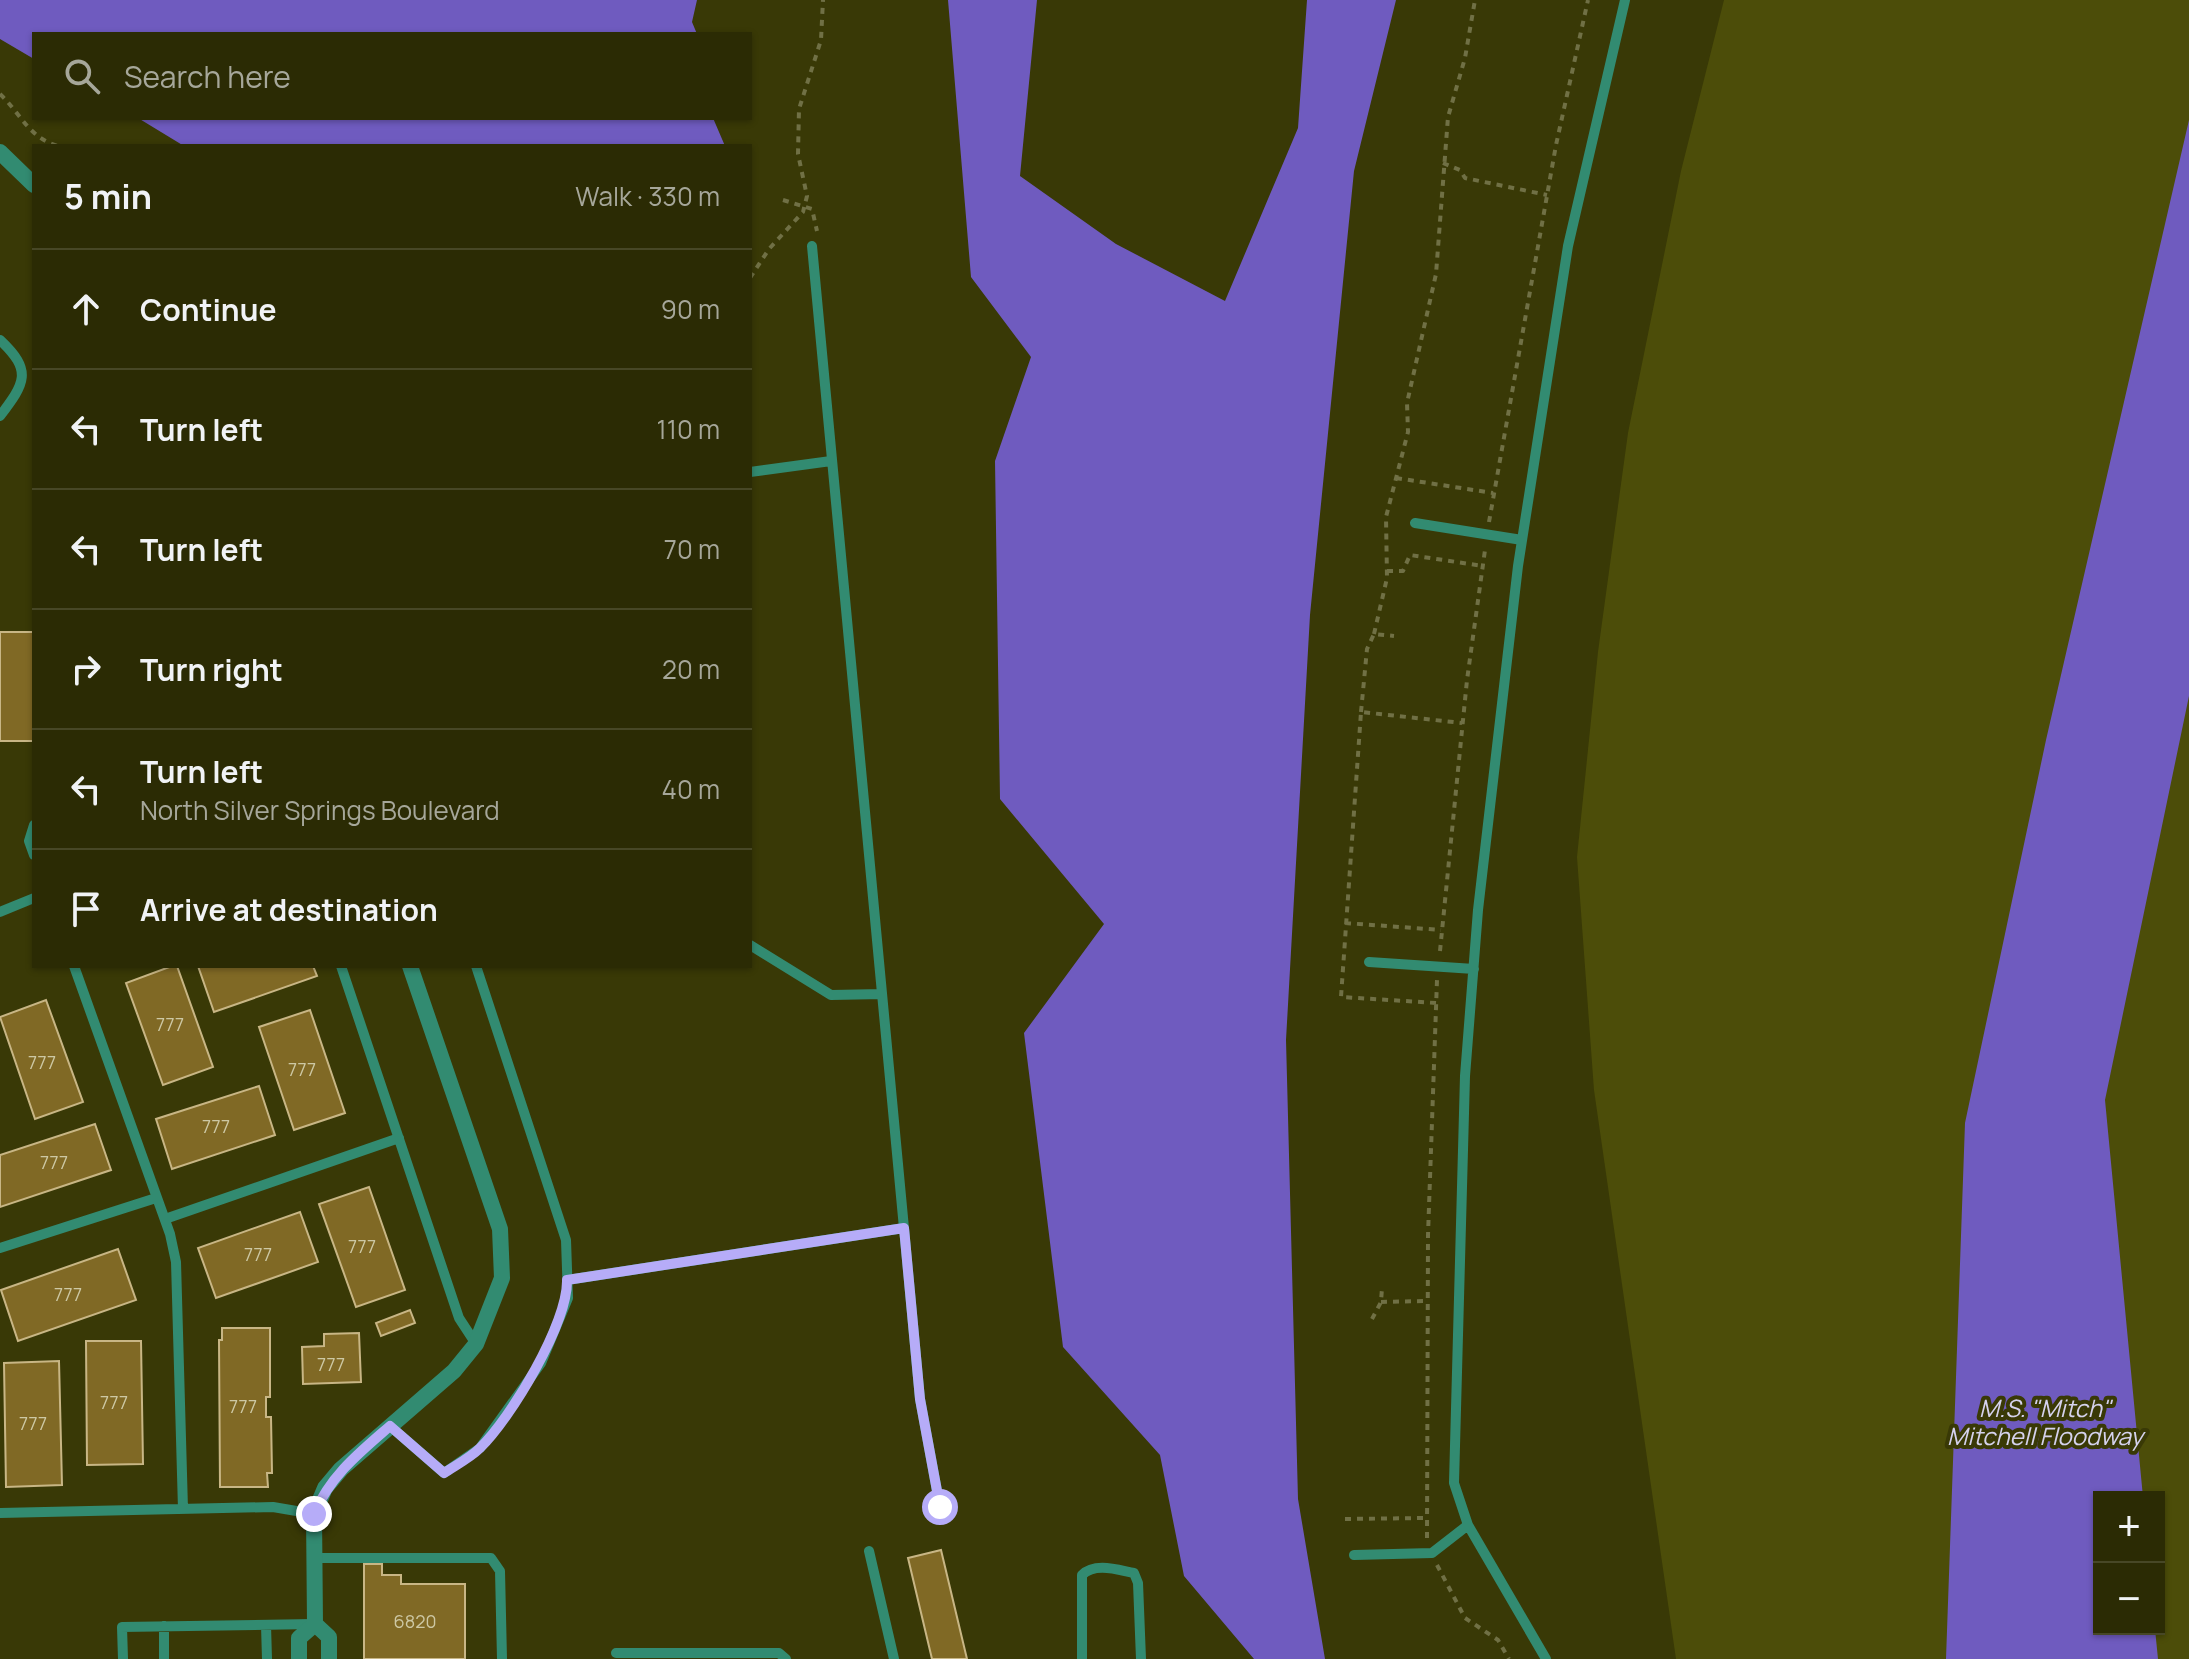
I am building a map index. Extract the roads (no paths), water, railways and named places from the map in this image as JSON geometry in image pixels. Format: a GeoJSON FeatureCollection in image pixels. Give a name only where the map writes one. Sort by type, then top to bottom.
{"type":"FeatureCollection","features":[{"type":"Feature","properties":{"kind":"street"},"geometry":{"type":"LineString","coordinates":[[0,152],[32,183]]}},
{"type":"Feature","properties":{"kind":"street"},"geometry":{"type":"LineString","coordinates":[[329,1659],[329,1637],[315,1624],[314,1514],[325,1488],[341,1469],[454,1371],[476,1344],[502,1278],[500,1229],[411,968]]}},
{"type":"Feature","properties":{"kind":"street"},"geometry":{"type":"LineString","coordinates":[[299,1659],[299,1638],[315,1624]]}},
{"type":"Feature","properties":{"kind":"lane"},"geometry":{"type":"LineString","coordinates":[[1546,1659],[1468,1525],[1454,1483],[1465,1076],[1522,540],[1568,246],[1625,0]]}},
{"type":"Feature","properties":{"kind":"lane"},"geometry":{"type":"LineString","coordinates":[[815,242],[831,461],[920,1399],[940,1507]]}},
{"type":"Feature","properties":{"kind":"lane"},"geometry":{"type":"LineString","coordinates":[[0,340],[17,356],[24,375],[19,391],[0,416]]}},
{"type":"Feature","properties":{"kind":"lane"},"geometry":{"type":"LineString","coordinates":[[752,472],[831,461]]}},
{"type":"Feature","properties":{"kind":"lane"},"geometry":{"type":"LineString","coordinates":[[1415,523],[1522,540]]}},
{"type":"Feature","properties":{"kind":"lane"},"geometry":{"type":"LineString","coordinates":[[0,912],[32,899]]}},
{"type":"Feature","properties":{"kind":"lane"},"geometry":{"type":"LineString","coordinates":[[752,946],[831,995],[882,994]]}},
{"type":"Feature","properties":{"kind":"lane"},"geometry":{"type":"LineString","coordinates":[[1369,962],[1474,969]]}},
{"type":"Feature","properties":{"kind":"lane"},"geometry":{"type":"LineString","coordinates":[[75,968],[165,1219],[176,1262],[183,1509]]}},
{"type":"Feature","properties":{"kind":"lane"},"geometry":{"type":"LineString","coordinates":[[342,968],[459,1318],[476,1344]]}},
{"type":"Feature","properties":{"kind":"lane"},"geometry":{"type":"LineString","coordinates":[[390,1426],[444,1473],[480,1448],[541,1363],[568,1298],[566,1240],[477,968]]}},
{"type":"Feature","properties":{"kind":"lane"},"geometry":{"type":"LineString","coordinates":[[165,1219],[399,1138]]}},
{"type":"Feature","properties":{"kind":"lane"},"geometry":{"type":"LineString","coordinates":[[0,1248],[156,1198]]}},
{"type":"Feature","properties":{"kind":"lane"},"geometry":{"type":"LineString","coordinates":[[567,1280],[904,1228]]}},
{"type":"Feature","properties":{"kind":"lane"},"geometry":{"type":"LineString","coordinates":[[0,1513],[273,1507],[314,1514]]}},
{"type":"Feature","properties":{"kind":"lane"},"geometry":{"type":"LineString","coordinates":[[1354,1555],[1432,1553],[1468,1525]]}},
{"type":"Feature","properties":{"kind":"lane"},"geometry":{"type":"LineString","coordinates":[[869,1551],[894,1659]]}},
{"type":"Feature","properties":{"kind":"lane"},"geometry":{"type":"LineString","coordinates":[[314,1558],[491,1558],[500,1571],[502,1659]]}},
{"type":"Feature","properties":{"kind":"lane"},"geometry":{"type":"LineString","coordinates":[[1082,1659],[1082,1575],[1090,1569],[1109,1568],[1134,1573],[1138,1583],[1141,1659]]}},
{"type":"Feature","properties":{"kind":"lane"},"geometry":{"type":"LineString","coordinates":[[123,1659],[122,1627],[315,1624]]}},
{"type":"Feature","properties":{"kind":"lane"},"geometry":{"type":"LineString","coordinates":[[266,1625],[267,1659]]}},
{"type":"Feature","properties":{"kind":"lane"},"geometry":{"type":"LineString","coordinates":[[164,1626],[164,1659]]}},
{"type":"Feature","properties":{"kind":"lane"},"geometry":{"type":"LineString","coordinates":[[616,1653],[779,1653],[786,1659]]}},
{"type":"Feature","properties":{"kind":"water"},"geometry":{"type":"Polygon","coordinates":[[[0,0],[697,0],[692,22],[696,32],[32,32],[32,58],[0,39],[0,0]]]}},
{"type":"Feature","properties":{"kind":"water"},"geometry":{"type":"Polygon","coordinates":[[[948,0],[1037,0],[1020,176],[1116,244],[1225,301],[1298,128],[1307,0],[1396,0],[1354,171],[1310,615],[1286,1040],[1298,1499],[1325,1659],[1254,1659],[1184,1576],[1160,1455],[1063,1347],[1024,1033],[1104,924],[1000,799],[995,461],[1031,357],[971,277],[948,0]]]}},
{"type":"Feature","properties":{"kind":"water"},"geometry":{"type":"Polygon","coordinates":[[[141,120],[714,120],[724,144],[181,144],[141,120]]]}},
{"type":"Feature","properties":{"kind":"water","name":"M.S. \"Mitch\" Mitchell Floodway"},"geometry":{"type":"Polygon","coordinates":[[[2189,120],[2189,696],[2105,1100],[2142,1491],[2093,1491],[2093,1635],[2156,1635],[2158,1659],[1946,1659],[1965,1123],[2046,740],[2189,120]]]}}]}
